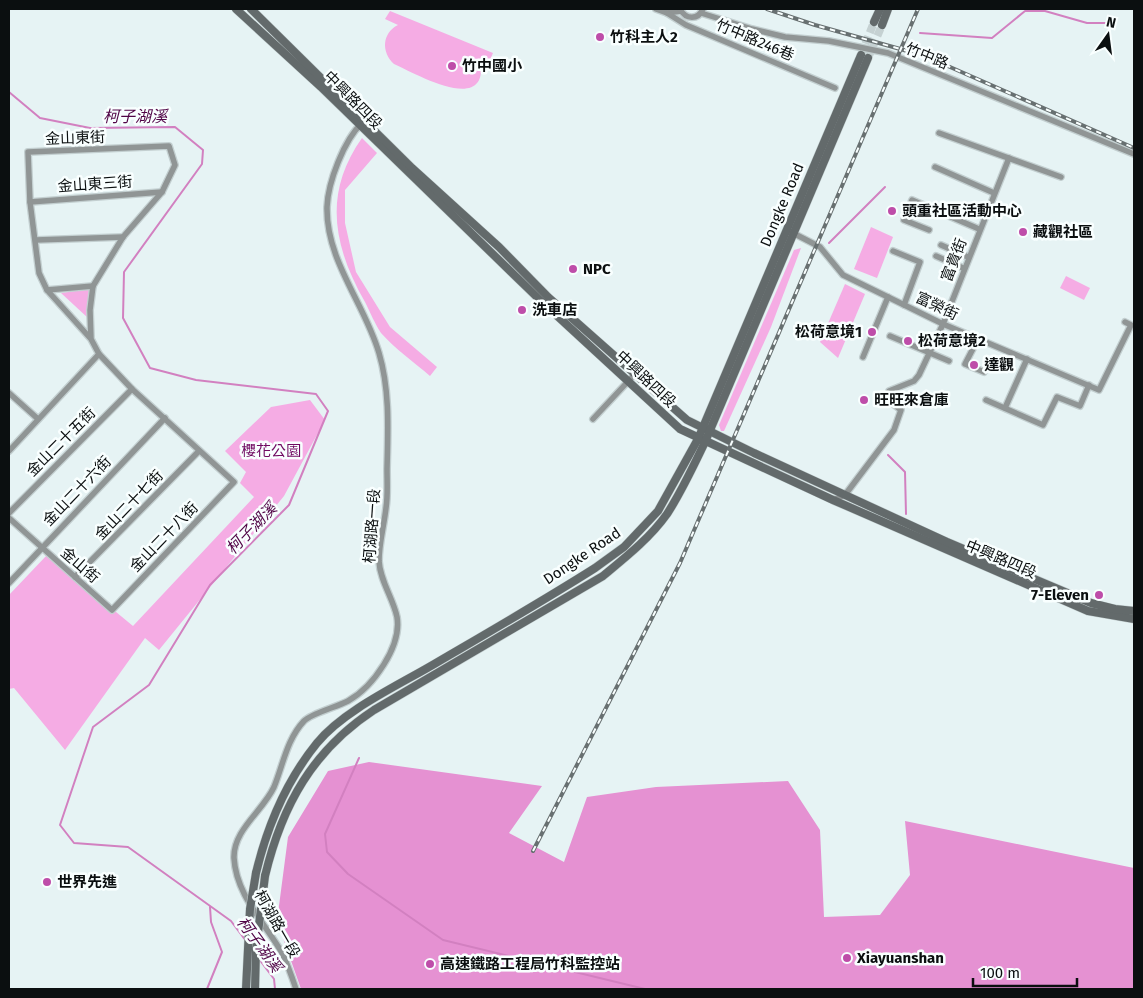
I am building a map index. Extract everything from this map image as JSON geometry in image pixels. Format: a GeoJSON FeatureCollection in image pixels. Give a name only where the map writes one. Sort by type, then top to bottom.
{"type":"FeatureCollection","features":[{"type":"Feature","properties":{"kind":"main road","name":"中興路四段"},"geometry":{"type":"LineString","coordinates":[[236,9],[499,247],[548,297],[678,413],[706,430],[947,542],[1092,603],[1115,609],[1134,611]]}},
{"type":"Feature","properties":{"kind":"main road","name":"中興路四段"},"geometry":{"type":"LineString","coordinates":[[250,9],[361,123],[627,381],[680,429],[833,500],[1088,610],[1114,617],[1134,619]]}},
{"type":"Feature","properties":{"kind":"main road"},"geometry":{"type":"LineString","coordinates":[[880,9],[878,24],[888,9]]}},
{"type":"Feature","properties":{"kind":"main road","name":"Dongke Road"},"geometry":{"type":"LineString","coordinates":[[255,989],[257,939],[265,876],[276,834],[286,810],[308,772],[333,741],[374,710],[604,576],[632,552],[666,515],[683,489],[706,430],[864,56]]}},
{"type":"Feature","properties":{"kind":"main road","name":"Dongke Road"},"geometry":{"type":"LineString","coordinates":[[246,989],[250,909],[256,872],[271,822],[303,763],[325,736],[383,693],[579,578],[624,547],[658,511],[702,440]]}},
{"type":"Feature","properties":{"kind":"street"},"geometry":{"type":"LineString","coordinates":[[656,9],[667,13],[681,10]]}},
{"type":"Feature","properties":{"kind":"street","name":"竹中路"},"geometry":{"type":"LineString","coordinates":[[681,10],[691,17],[702,11],[752,29],[784,37],[830,41],[888,53],[1134,154]]}},
{"type":"Feature","properties":{"kind":"street","name":"竹中路246巷"},"geometry":{"type":"LineString","coordinates":[[667,13],[686,25],[835,88]]}},
{"type":"Feature","properties":{"kind":"street","name":"柯湖路一段"},"geometry":{"type":"LineString","coordinates":[[296,989],[281,952],[258,918],[242,888],[235,864],[236,845],[273,789],[289,745],[304,720],[350,700],[374,679],[388,659],[396,636],[397,616],[386,593],[379,563],[386,500],[388,413],[384,373],[379,350],[350,289],[328,227],[327,205],[331,183],[338,162],[361,123]]}},
{"type":"Feature","properties":{"kind":"street"},"geometry":{"type":"LineString","coordinates":[[939,133],[1061,177]]}},
{"type":"Feature","properties":{"kind":"street","name":"金山東街"},"geometry":{"type":"LineString","coordinates":[[91,339],[90,310],[93,286],[123,237],[162,192],[175,165],[169,146],[28,152],[30,202],[36,240],[38,274],[47,290],[132,389],[234,482]]}},
{"type":"Feature","properties":{"kind":"street","name":"富貴街"},"geometry":{"type":"LineString","coordinates":[[845,495],[894,430],[900,410],[887,399],[889,391],[914,381],[929,352],[943,324],[979,229],[1009,158]]}},
{"type":"Feature","properties":{"kind":"street"},"geometry":{"type":"LineString","coordinates":[[935,167],[994,193]]}},
{"type":"Feature","properties":{"kind":"street","name":"金山東三街"},"geometry":{"type":"LineString","coordinates":[[30,202],[162,192]]}},
{"type":"Feature","properties":{"kind":"street"},"geometry":{"type":"LineString","coordinates":[[929,230],[904,220],[912,200],[979,229]]}},
{"type":"Feature","properties":{"kind":"street","name":"富榮街"},"geometry":{"type":"LineString","coordinates":[[791,232],[820,247],[844,275],[943,324],[1089,385]]}},
{"type":"Feature","properties":{"kind":"street"},"geometry":{"type":"LineString","coordinates":[[36,240],[123,237]]}},
{"type":"Feature","properties":{"kind":"street"},"geometry":{"type":"LineString","coordinates":[[941,245],[968,257]]}},
{"type":"Feature","properties":{"kind":"street"},"geometry":{"type":"LineString","coordinates":[[893,252],[920,262],[904,305]]}},
{"type":"Feature","properties":{"kind":"street"},"geometry":{"type":"LineString","coordinates":[[936,256],[964,268]]}},
{"type":"Feature","properties":{"kind":"street"},"geometry":{"type":"LineString","coordinates":[[47,290],[93,286]]}},
{"type":"Feature","properties":{"kind":"street"},"geometry":{"type":"LineString","coordinates":[[863,357],[888,297]]}},
{"type":"Feature","properties":{"kind":"street"},"geometry":{"type":"LineString","coordinates":[[986,400],[1043,425],[1056,397],[1080,406],[1089,385],[1099,390],[1131,325],[1126,322]]}},
{"type":"Feature","properties":{"kind":"street"},"geometry":{"type":"LineString","coordinates":[[890,336],[949,361]]}},
{"type":"Feature","properties":{"kind":"street"},"geometry":{"type":"LineString","coordinates":[[978,339],[965,364],[984,372]]}},
{"type":"Feature","properties":{"kind":"street"},"geometry":{"type":"LineString","coordinates":[[9,451],[100,354]]}},
{"type":"Feature","properties":{"kind":"street"},"geometry":{"type":"LineString","coordinates":[[1005,408],[1027,359]]}},
{"type":"Feature","properties":{"kind":"street"},"geometry":{"type":"LineString","coordinates":[[593,419],[634,375]]}},
{"type":"Feature","properties":{"kind":"street","name":"金山二十五街"},"geometry":{"type":"LineString","coordinates":[[9,513],[132,389]]}},
{"type":"Feature","properties":{"kind":"street"},"geometry":{"type":"LineString","coordinates":[[9,393],[38,419]]}},
{"type":"Feature","properties":{"kind":"street","name":"金山二十六街"},"geometry":{"type":"LineString","coordinates":[[9,583],[165,418]]}},
{"type":"Feature","properties":{"kind":"street","name":"金山二十七街"},"geometry":{"type":"LineString","coordinates":[[76,577],[199,451]]}},
{"type":"Feature","properties":{"kind":"street","name":"金山二十八街"},"geometry":{"type":"LineString","coordinates":[[112,610],[234,482]]}},
{"type":"Feature","properties":{"kind":"street"},"geometry":{"type":"LineString","coordinates":[[833,500],[845,495]]}},
{"type":"Feature","properties":{"kind":"street","name":"金山街"},"geometry":{"type":"LineString","coordinates":[[9,518],[112,610]]}},
{"type":"Feature","properties":{"kind":"green space"},"geometry":{"type":"Polygon","coordinates":[[[390,11],[493,53],[489,62],[480,59],[480,76],[474,86],[463,89],[449,87],[418,76],[394,64],[385,48],[386,38],[393,28],[398,25],[385,19],[390,11]]]}},
{"type":"Feature","properties":{"kind":"green space"},"geometry":{"type":"Polygon","coordinates":[[[362,138],[377,153],[345,190],[345,223],[356,272],[390,327],[437,367],[430,376],[398,350],[381,333],[354,281],[340,240],[337,220],[337,199],[350,159],[362,138]]]}},
{"type":"Feature","properties":{"kind":"green space"},"geometry":{"type":"Polygon","coordinates":[[[871,227],[893,237],[877,278],[854,269],[871,227]]]}},
{"type":"Feature","properties":{"kind":"green space"},"geometry":{"type":"Polygon","coordinates":[[[801,248],[771,327],[724,431],[721,431],[719,425],[794,250],[801,248]]]}},
{"type":"Feature","properties":{"kind":"green space"},"geometry":{"type":"Polygon","coordinates":[[[1066,276],[1090,288],[1084,300],[1060,288],[1066,276]]]}},
{"type":"Feature","properties":{"kind":"green space"},"geometry":{"type":"Polygon","coordinates":[[[845,284],[865,294],[838,358],[820,342],[845,284]]]}},
{"type":"Feature","properties":{"kind":"green space"},"geometry":{"type":"Polygon","coordinates":[[[90,289],[88,318],[61,293],[90,289]]]}},
{"type":"Feature","properties":{"kind":"green space","name":"櫻花公園"},"geometry":{"type":"Polygon","coordinates":[[[310,400],[325,420],[284,496],[159,650],[145,638],[65,750],[14,688],[9,689],[9,595],[47,555],[133,626],[254,497],[240,483],[246,472],[225,451],[271,407],[310,400]]]}},
{"type":"Feature","properties":{"kind":"shaded area"},"geometry":{"type":"Polygon","coordinates":[[[369,762],[542,786],[509,833],[564,862],[587,797],[656,787],[788,781],[820,830],[824,917],[880,915],[910,875],[905,821],[1134,868],[1134,989],[301,989],[277,921],[288,837],[328,771],[369,762]]]}},
{"type":"Feature","properties":{"kind":"waterway"},"geometry":{"type":"LineString","coordinates":[[920,33],[992,38],[1025,11],[1045,11],[1087,23],[1108,23]]}},
{"type":"Feature","properties":{"kind":"waterway","name":"柯子湖溪"},"geometry":{"type":"LineString","coordinates":[[9,92],[40,118],[90,128],[175,127],[203,150],[202,164],[124,272],[123,318],[150,368],[196,380],[316,394],[328,411],[289,505],[210,585],[149,685],[93,727],[60,825],[74,843],[128,847],[231,921],[246,941]]}},
{"type":"Feature","properties":{"kind":"waterway"},"geometry":{"type":"LineString","coordinates":[[829,243],[885,187]]}},
{"type":"Feature","properties":{"kind":"waterway"},"geometry":{"type":"LineString","coordinates":[[888,455],[905,472],[906,514]]}},
{"type":"Feature","properties":{"kind":"waterway"},"geometry":{"type":"LineString","coordinates":[[359,758],[325,834],[327,852],[348,874],[443,940],[645,989]]}},
{"type":"Feature","properties":{"kind":"waterway"},"geometry":{"type":"LineString","coordinates":[[207,989],[222,952],[211,922],[210,907]]}},
{"type":"Feature","properties":{"kind":"waterway","name":"柯子湖溪"},"geometry":{"type":"LineString","coordinates":[[259,959],[274,979],[275,989]]}},
{"type":"Feature","properties":{"kind":"tunnel"},"geometry":{"type":"LineString","coordinates":[[861,55],[874,22]]}},
{"type":"Feature","properties":{"kind":"tunnel"},"geometry":{"type":"LineString","coordinates":[[868,58],[882,25]]}},
{"type":"Feature","properties":{"kind":"railway"},"geometry":{"type":"LineString","coordinates":[[767,9],[815,25],[925,56],[1134,148]]}},
{"type":"Feature","properties":{"kind":"railway"},"geometry":{"type":"LineString","coordinates":[[533,851],[680,563],[918,9]]}},
{"type":"Feature","properties":{"kind":"place","name":"竹科主人2"},"geometry":{"type":"Point","coordinates":[600,37]}},
{"type":"Feature","properties":{"kind":"place","name":"竹中國小"},"geometry":{"type":"Point","coordinates":[452,66]}},
{"type":"Feature","properties":{"kind":"place","name":"頭重社區活動中心"},"geometry":{"type":"Point","coordinates":[892,211]}},
{"type":"Feature","properties":{"kind":"place","name":"藏觀社區"},"geometry":{"type":"Point","coordinates":[1023,232]}},
{"type":"Feature","properties":{"kind":"place","name":"NPC"},"geometry":{"type":"Point","coordinates":[573,269]}},
{"type":"Feature","properties":{"kind":"place","name":"洗車店"},"geometry":{"type":"Point","coordinates":[522,310]}},
{"type":"Feature","properties":{"kind":"place","name":"松荷意境1"},"geometry":{"type":"Point","coordinates":[872,332]}},
{"type":"Feature","properties":{"kind":"place","name":"松荷意境2"},"geometry":{"type":"Point","coordinates":[908,341]}},
{"type":"Feature","properties":{"kind":"place","name":"達觀"},"geometry":{"type":"Point","coordinates":[974,365]}},
{"type":"Feature","properties":{"kind":"place","name":"旺旺來倉庫"},"geometry":{"type":"Point","coordinates":[864,400]}},
{"type":"Feature","properties":{"kind":"place","name":"7-Eleven"},"geometry":{"type":"Point","coordinates":[1099,595]}},
{"type":"Feature","properties":{"kind":"place","name":"世界先進"},"geometry":{"type":"Point","coordinates":[47,882]}},
{"type":"Feature","properties":{"kind":"place","name":"Xiayuanshan"},"geometry":{"type":"Point","coordinates":[847,958]}},
{"type":"Feature","properties":{"kind":"place","name":"高速鐵路工程局竹科監控站"},"geometry":{"type":"Point","coordinates":[430,964]}}]}
